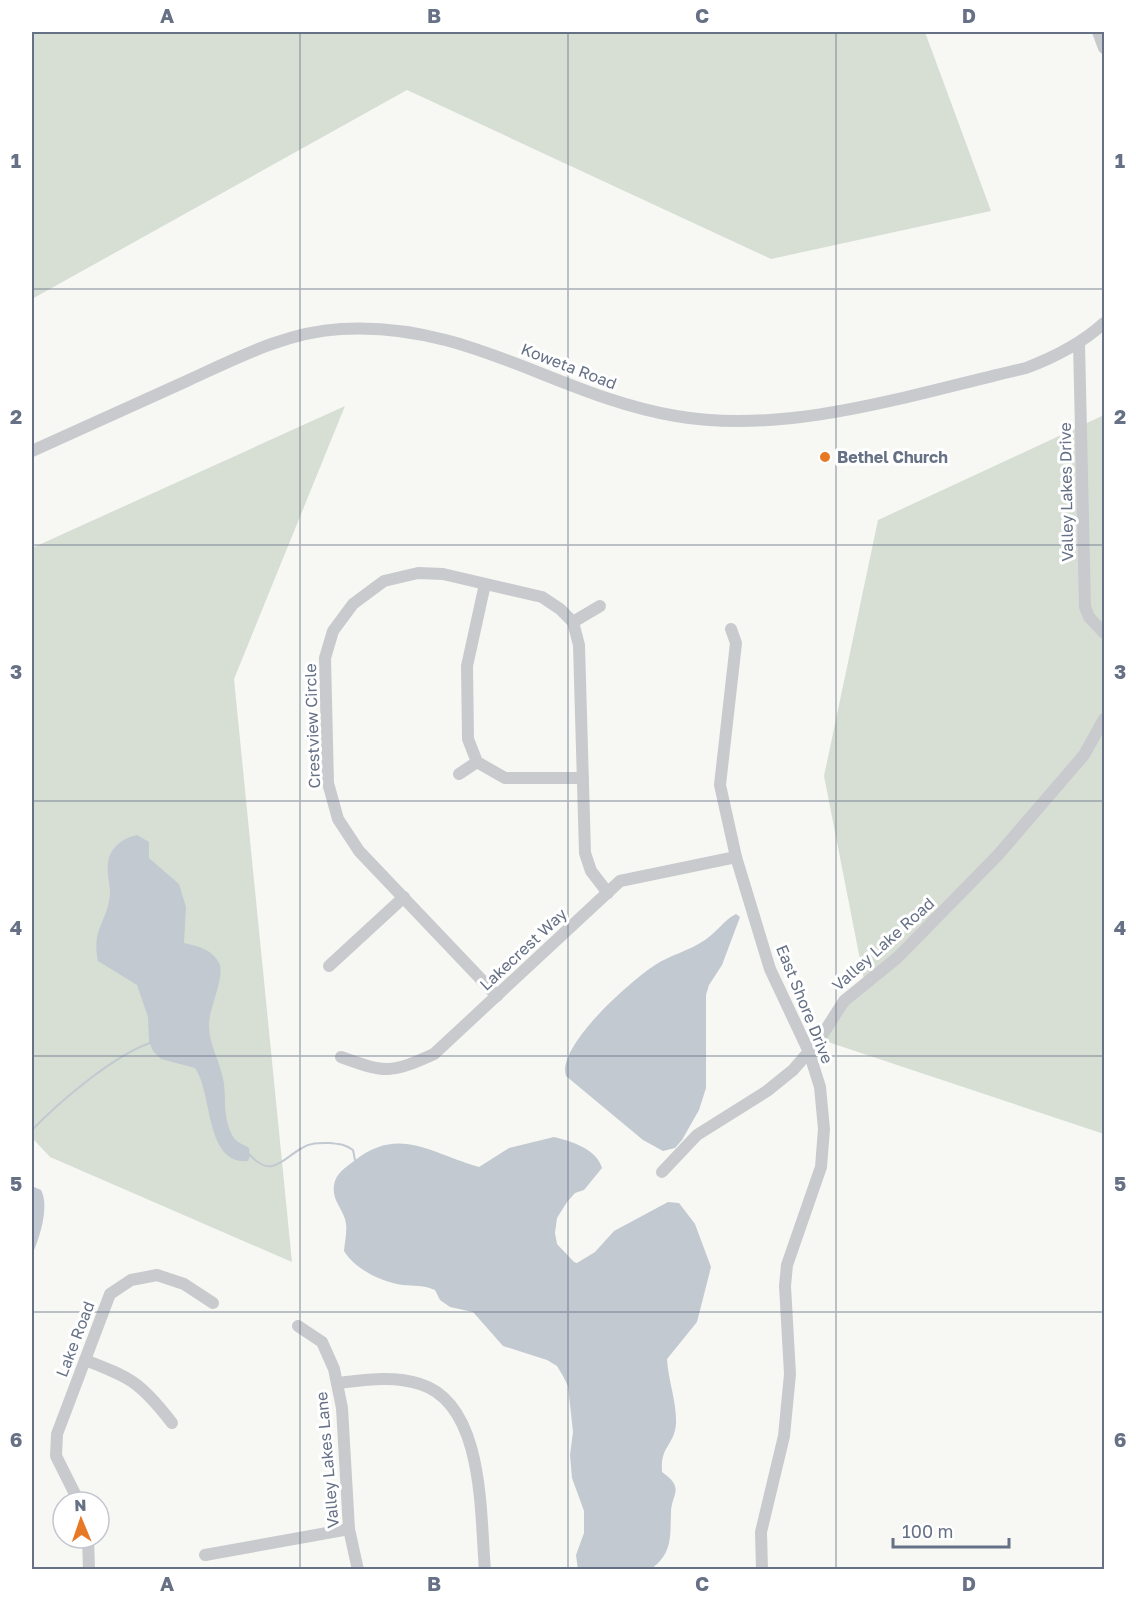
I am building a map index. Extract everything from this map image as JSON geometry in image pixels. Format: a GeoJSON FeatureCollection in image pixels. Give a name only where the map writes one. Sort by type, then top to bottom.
{"type":"FeatureCollection","features":[{"type":"Feature","properties":{"kind":"street"},"geometry":{"type":"LineString","coordinates":[[1098,32],[1104,48]]}},
{"type":"Feature","properties":{"kind":"street","name":"Koweta Road"},"geometry":{"type":"LineString","coordinates":[[32,451],[261,348],[295,336],[339,329],[373,328],[433,335],[474,347],[628,406],[676,416],[725,421],[786,418],[850,408],[1026,368],[1054,357],[1079,343],[1104,323]]}},
{"type":"Feature","properties":{"kind":"street","name":"Valley Lakes Drive"},"geometry":{"type":"LineString","coordinates":[[1079,343],[1085,607],[1089,617],[1104,633]]}},
{"type":"Feature","properties":{"kind":"street","name":"Crestview Circle"},"geometry":{"type":"LineString","coordinates":[[497,996],[359,851],[338,819],[328,783],[326,658],[333,632],[353,603],[384,581],[418,573],[443,574],[542,597],[560,609],[573,622]]}},
{"type":"Feature","properties":{"kind":"street"},"geometry":{"type":"LineString","coordinates":[[485,584],[467,666],[468,739],[477,762],[504,778],[583,778]]}},
{"type":"Feature","properties":{"kind":"street"},"geometry":{"type":"LineString","coordinates":[[600,606],[573,622],[579,645],[585,853],[591,872],[608,892]]}},
{"type":"Feature","properties":{"kind":"street","name":"East Shore Drive"},"geometry":{"type":"LineString","coordinates":[[731,629],[736,643],[720,785],[736,856],[770,969],[809,1052],[820,1088],[824,1129],[821,1167],[787,1265],[785,1286],[790,1374],[784,1436],[761,1532],[762,1569]]}},
{"type":"Feature","properties":{"kind":"street","name":"Valley Lake Road"},"geometry":{"type":"LineString","coordinates":[[662,1172],[697,1136],[767,1091],[809,1052],[844,1001],[897,958],[998,855],[1084,755],[1104,719]]}},
{"type":"Feature","properties":{"kind":"street"},"geometry":{"type":"LineString","coordinates":[[459,774],[477,762]]}},
{"type":"Feature","properties":{"kind":"street","name":"Lakecrest Way"},"geometry":{"type":"LineString","coordinates":[[341,1057],[378,1070],[405,1067],[434,1054],[620,881],[736,856]]}},
{"type":"Feature","properties":{"kind":"street"},"geometry":{"type":"LineString","coordinates":[[329,966],[404,897]]}},
{"type":"Feature","properties":{"kind":"street","name":"Lake Road"},"geometry":{"type":"LineString","coordinates":[[73,1490],[56,1456],[57,1434],[110,1294],[131,1280],[156,1275],[184,1284],[213,1303]]}},
{"type":"Feature","properties":{"kind":"street","name":"Valley Lakes Lane"},"geometry":{"type":"LineString","coordinates":[[298,1326],[322,1342],[334,1369],[342,1408],[349,1529],[358,1569]]}},
{"type":"Feature","properties":{"kind":"street"},"geometry":{"type":"LineString","coordinates":[[85,1360],[125,1376],[148,1391],[172,1424]]}},
{"type":"Feature","properties":{"kind":"street"},"geometry":{"type":"LineString","coordinates":[[337,1383],[381,1378],[421,1384],[448,1401],[465,1428],[474,1453],[485,1569]]}},
{"type":"Feature","properties":{"kind":"street"},"geometry":{"type":"LineString","coordinates":[[205,1555],[349,1529]]}},
{"type":"Feature","properties":{"kind":"street"},"geometry":{"type":"LineString","coordinates":[[88,1550],[89,1569]]}},
{"type":"Feature","properties":{"kind":"shaded area"},"geometry":{"type":"Polygon","coordinates":[[[32,32],[925,32],[991,211],[771,259],[407,90],[32,299],[32,32]]]}},
{"type":"Feature","properties":{"kind":"shaded area"},"geometry":{"type":"Polygon","coordinates":[[[345,406],[234,679],[292,1262],[50,1157],[32,1138],[32,548],[345,406]]]}},
{"type":"Feature","properties":{"kind":"shaded area"},"geometry":{"type":"Polygon","coordinates":[[[1104,415],[1104,1134],[819,1039],[865,985],[824,776],[878,520],[1104,415]]]}},
{"type":"Feature","properties":{"kind":"shaded area"},"geometry":{"type":"Polygon","coordinates":[[[137,835],[149,842],[149,858],[179,884],[186,907],[184,943],[208,951],[219,963],[218,989],[209,1025],[211,1042],[224,1084],[230,1131],[235,1140],[249,1148],[248,1161],[234,1159],[224,1152],[217,1140],[201,1080],[195,1068],[161,1059],[153,1051],[149,1041],[148,1017],[137,985],[98,961],[96,950],[98,933],[110,894],[109,858],[119,843],[137,835]]]}},
{"type":"Feature","properties":{"kind":"shaded area"},"geometry":{"type":"Polygon","coordinates":[[[736,914],[740,917],[722,965],[709,985],[706,995],[706,1088],[699,1110],[682,1140],[675,1148],[663,1151],[643,1140],[566,1076],[566,1063],[572,1048],[584,1032],[630,984],[661,962],[705,940],[736,914]]]}},
{"type":"Feature","properties":{"kind":"shaded area"},"geometry":{"type":"Polygon","coordinates":[[[554,1137],[589,1151],[599,1161],[602,1168],[584,1190],[575,1193],[557,1218],[555,1233],[557,1244],[574,1262],[577,1263],[595,1252],[614,1231],[668,1202],[679,1203],[695,1224],[711,1267],[697,1322],[667,1359],[676,1424],[673,1437],[663,1457],[662,1472],[674,1483],[676,1492],[672,1506],[669,1544],[663,1557],[651,1569],[578,1570],[576,1555],[584,1533],[584,1511],[572,1478],[570,1455],[573,1432],[568,1386],[557,1366],[547,1360],[503,1346],[473,1312],[450,1307],[440,1300],[435,1290],[378,1278],[362,1269],[344,1251],[346,1223],[334,1195],[335,1181],[344,1169],[371,1150],[386,1145],[416,1146],[479,1167],[509,1148],[554,1137]]]}},
{"type":"Feature","properties":{"kind":"shaded area"},"geometry":{"type":"Polygon","coordinates":[[[32,1186],[41,1190],[44,1214],[32,1255],[32,1186]]]}},
{"type":"Feature","properties":{"kind":"waterway"},"geometry":{"type":"LineString","coordinates":[[32,1130],[88,1080],[135,1049],[150,1043]]}},
{"type":"Feature","properties":{"kind":"waterway"},"geometry":{"type":"LineString","coordinates":[[250,1155],[265,1166],[271,1166],[277,1165],[305,1146],[330,1143],[353,1150],[355,1160]]}},
{"type":"Feature","properties":{"kind":"place","name":"Bethel Church"},"geometry":{"type":"Point","coordinates":[825,457]}}]}
